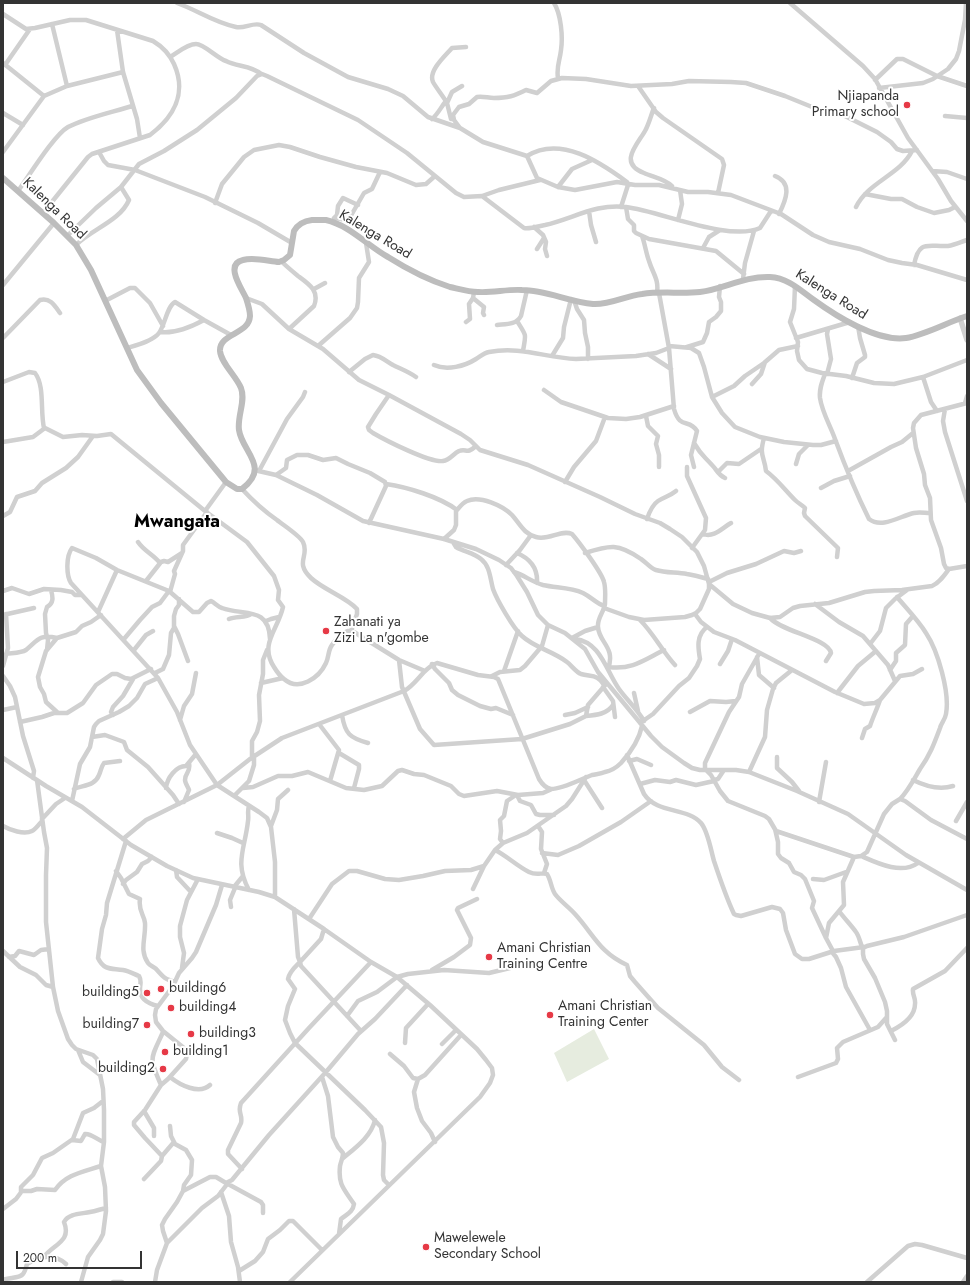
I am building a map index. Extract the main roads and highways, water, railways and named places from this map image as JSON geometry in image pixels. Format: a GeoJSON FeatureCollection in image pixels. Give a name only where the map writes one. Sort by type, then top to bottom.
{"type":"FeatureCollection","features":[{"type":"Feature","properties":{"kind":"main road","name":"Kalenga Road"},"geometry":{"type":"LineString","coordinates":[[3,178],[54,223],[76,245],[91,270],[137,370],[148,387],[226,482],[237,489],[242,489],[247,486],[257,470],[241,438],[239,429],[243,397],[242,390],[223,360],[220,351],[221,346],[231,334],[241,331],[250,320],[250,312],[246,298],[235,275],[234,269],[238,261],[250,259],[281,261],[288,258],[290,255],[294,231],[299,225],[307,220],[326,220],[344,228],[387,257],[414,272],[474,295],[527,290],[587,303],[601,304],[610,303],[640,294],[702,292],[744,276],[769,277],[788,281],[821,305],[858,326],[880,335],[897,339],[915,336],[964,317]]}},
{"type":"Feature","properties":{"kind":"place","name":"Njiapanda Primary school"},"geometry":{"type":"Point","coordinates":[907,105]}},
{"type":"Feature","properties":{"kind":"place","name":"Zahanati ya Zizi La n'gombe"},"geometry":{"type":"Point","coordinates":[326,631]}},
{"type":"Feature","properties":{"kind":"place","name":"Amani Christian Training Centre"},"geometry":{"type":"Point","coordinates":[489,957]}},
{"type":"Feature","properties":{"kind":"place","name":"building6"},"geometry":{"type":"Point","coordinates":[161,989]}},
{"type":"Feature","properties":{"kind":"place","name":"building5"},"geometry":{"type":"Point","coordinates":[147,993]}},
{"type":"Feature","properties":{"kind":"place","name":"building4"},"geometry":{"type":"Point","coordinates":[171,1008]}},
{"type":"Feature","properties":{"kind":"place","name":"Amani Christian Training Center"},"geometry":{"type":"Point","coordinates":[550,1015]}},
{"type":"Feature","properties":{"kind":"place","name":"building7"},"geometry":{"type":"Point","coordinates":[147,1025]}},
{"type":"Feature","properties":{"kind":"place","name":"building3"},"geometry":{"type":"Point","coordinates":[191,1034]}},
{"type":"Feature","properties":{"kind":"place","name":"building1"},"geometry":{"type":"Point","coordinates":[165,1052]}},
{"type":"Feature","properties":{"kind":"place","name":"building2"},"geometry":{"type":"Point","coordinates":[163,1069]}},
{"type":"Feature","properties":{"kind":"place","name":"Mawelewele Secondary School"},"geometry":{"type":"Point","coordinates":[426,1247]}},
{"type":"Feature","properties":{"kind":"district","name":"Mwangata"},"geometry":{"type":"Point","coordinates":[177,523]}}]}
